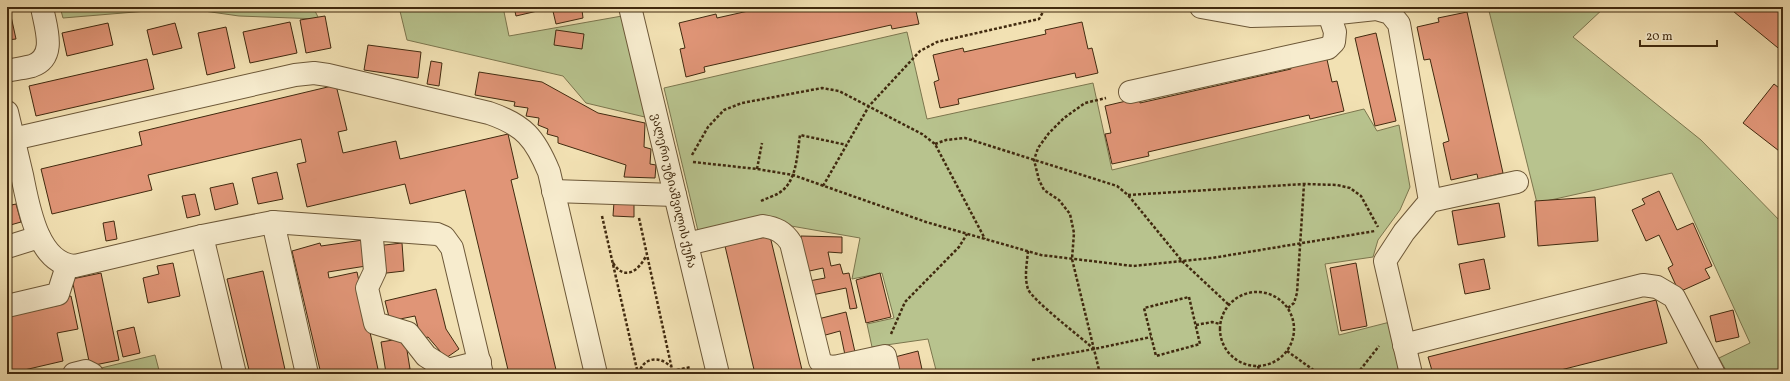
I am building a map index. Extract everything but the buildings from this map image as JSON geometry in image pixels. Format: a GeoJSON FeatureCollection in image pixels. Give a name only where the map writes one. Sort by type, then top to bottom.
{"type":"FeatureCollection","features":[{"type":"Feature","properties":{"kind":"street"},"geometry":{"type":"LineString","coordinates":[[7,70],[33,65],[45,56],[49,46],[42,7]]}},
{"type":"Feature","properties":{"kind":"street","name":"ვალერი უტიაშვილის ქუჩა"},"geometry":{"type":"LineString","coordinates":[[630,7],[718,374]]}},
{"type":"Feature","properties":{"kind":"street"},"geometry":{"type":"LineString","coordinates":[[1201,7],[1251,16],[1328,14],[1376,9],[1390,13],[1399,24],[1430,201]]}},
{"type":"Feature","properties":{"kind":"street"},"geometry":{"type":"LineString","coordinates":[[1130,92],[1328,48],[1334,42],[1334,32],[1328,14]]}},
{"type":"Feature","properties":{"kind":"street"},"geometry":{"type":"LineString","coordinates":[[13,139],[295,75],[314,73],[489,113],[509,120],[526,132],[541,152],[549,172],[596,374]]}},
{"type":"Feature","properties":{"kind":"street"},"geometry":{"type":"LineString","coordinates":[[7,112],[13,139],[13,169],[33,225],[44,246],[60,262],[67,266],[75,266],[202,236],[272,222],[371,229],[437,234],[444,237],[452,248],[481,368],[448,370],[426,356],[408,333],[375,322],[367,288],[375,272],[371,229]]}},
{"type":"Feature","properties":{"kind":"street"},"geometry":{"type":"LineString","coordinates":[[1411,374],[1385,261],[1404,232],[1430,201],[1517,182]]}},
{"type":"Feature","properties":{"kind":"street"},"geometry":{"type":"LineString","coordinates":[[553,191],[675,195]]}},
{"type":"Feature","properties":{"kind":"street"},"geometry":{"type":"LineString","coordinates":[[272,222],[307,374]]}},
{"type":"Feature","properties":{"kind":"street"},"geometry":{"type":"LineString","coordinates":[[687,244],[764,226],[772,227],[785,234],[791,243],[820,361],[826,366],[834,367],[887,365]]}},
{"type":"Feature","properties":{"kind":"street"},"geometry":{"type":"LineString","coordinates":[[202,236],[235,374]]}},
{"type":"Feature","properties":{"kind":"street"},"geometry":{"type":"LineString","coordinates":[[7,247],[39,237]]}},
{"type":"Feature","properties":{"kind":"street"},"geometry":{"type":"LineString","coordinates":[[7,306],[58,294],[67,266]]}},
{"type":"Feature","properties":{"kind":"street"},"geometry":{"type":"LineString","coordinates":[[1404,345],[1643,285],[1657,287],[1674,297],[1714,374]]}},
{"type":"Feature","properties":{"kind":"street"},"geometry":{"type":"LineString","coordinates":[[74,374],[86,371],[92,374]]}},
{"type":"Feature","properties":{"kind":"path"},"geometry":{"type":"LineString","coordinates":[[824,186],[869,106],[920,51],[937,42],[1039,19],[1043,12],[1042,7]]}},
{"type":"Feature","properties":{"kind":"path"},"geometry":{"type":"LineString","coordinates":[[985,239],[935,144],[922,134],[839,91],[822,88],[742,103],[724,110],[708,127],[698,141],[689,161],[757,168],[793,175],[926,222],[967,234],[1028,251],[1041,255],[1133,266],[1212,258],[1380,230],[1361,196],[1350,188],[1337,185],[1304,184],[1128,195]]}},
{"type":"Feature","properties":{"kind":"path"},"geometry":{"type":"LineString","coordinates":[[1100,374],[1072,259],[1074,233],[1070,214],[1059,200],[1044,190],[1039,180],[1034,160],[1038,148],[1050,133],[1064,118],[1085,103],[1130,92]]}},
{"type":"Feature","properties":{"kind":"path"},"geometry":{"type":"LineString","coordinates":[[793,175],[800,135],[847,145]]}},
{"type":"Feature","properties":{"kind":"path"},"geometry":{"type":"LineString","coordinates":[[935,144],[946,140],[965,138],[1117,186],[1128,195],[1182,261],[1229,305]]}},
{"type":"Feature","properties":{"kind":"path"},"geometry":{"type":"LineString","coordinates":[[757,168],[762,143]]}},
{"type":"Feature","properties":{"kind":"path"},"geometry":{"type":"LineString","coordinates":[[1288,308],[1294,303],[1297,292],[1304,184]]}},
{"type":"Feature","properties":{"kind":"path"},"geometry":{"type":"LineString","coordinates":[[596,192],[639,374]]}},
{"type":"Feature","properties":{"kind":"path"},"geometry":{"type":"LineString","coordinates":[[634,194],[672,373]]}},
{"type":"Feature","properties":{"kind":"path"},"geometry":{"type":"LineString","coordinates":[[887,365],[892,330],[905,302],[954,252],[967,234]]}},
{"type":"Feature","properties":{"kind":"path"},"geometry":{"type":"LineString","coordinates":[[1028,251],[1026,275],[1028,290],[1047,309],[1094,349]]}},
{"type":"Feature","properties":{"kind":"path"},"geometry":{"type":"LineString","coordinates":[[612,261],[618,270],[623,272],[632,272],[642,264],[647,255]]}},
{"type":"Feature","properties":{"kind":"path"},"geometry":{"type":"LineString","coordinates":[[1255,291],[1268,293],[1279,299],[1288,308],[1293,318],[1294,330],[1292,341],[1287,351],[1274,361],[1258,366],[1245,364],[1234,358],[1225,348],[1220,336],[1220,324],[1224,311],[1231,301],[1242,294],[1255,291]]}},
{"type":"Feature","properties":{"kind":"path"},"geometry":{"type":"LineString","coordinates":[[1189,297],[1196,325],[1200,344],[1156,356],[1144,308],[1189,297]]}},
{"type":"Feature","properties":{"kind":"path"},"geometry":{"type":"LineString","coordinates":[[1196,325],[1212,322],[1220,324]]}},
{"type":"Feature","properties":{"kind":"path"},"geometry":{"type":"LineString","coordinates":[[1032,360],[1151,337]]}},
{"type":"Feature","properties":{"kind":"path"},"geometry":{"type":"LineString","coordinates":[[1287,351],[1319,374]]}},
{"type":"Feature","properties":{"kind":"path"},"geometry":{"type":"LineString","coordinates":[[639,374],[643,365],[651,359],[666,362],[672,373]]}},
{"type":"Feature","properties":{"kind":"path"},"geometry":{"type":"LineString","coordinates":[[1258,366],[1260,374]]}},
{"type":"Feature","properties":{"kind":"green space"},"geometry":{"type":"Polygon","coordinates":[[[60,7],[313,7],[319,19],[239,16],[183,8],[63,18],[60,7]]]}},
{"type":"Feature","properties":{"kind":"green space"},"geometry":{"type":"Polygon","coordinates":[[[399,7],[503,7],[509,36],[622,16],[649,118],[586,103],[563,76],[407,40],[399,7]]]}},
{"type":"Feature","properties":{"kind":"green space"},"geometry":{"type":"Polygon","coordinates":[[[1488,7],[1605,7],[1573,37],[1701,140],[1783,224],[1783,374],[1728,374],[1719,358],[1750,343],[1672,173],[1537,203],[1488,7]]]}},
{"type":"Feature","properties":{"kind":"green space"},"geometry":{"type":"Polygon","coordinates":[[[907,32],[927,119],[1093,83],[1112,170],[1364,109],[1377,131],[1399,125],[1410,187],[1400,210],[1378,240],[1373,257],[1325,264],[1339,335],[1390,322],[1403,374],[937,374],[928,339],[872,347],[867,324],[894,318],[882,273],[852,279],[860,238],[774,223],[699,235],[664,88],[907,32]]]}},
{"type":"Feature","properties":{"kind":"green space"},"geometry":{"type":"Polygon","coordinates":[[[155,355],[160,374],[98,374],[97,369],[155,355]]]}}]}
